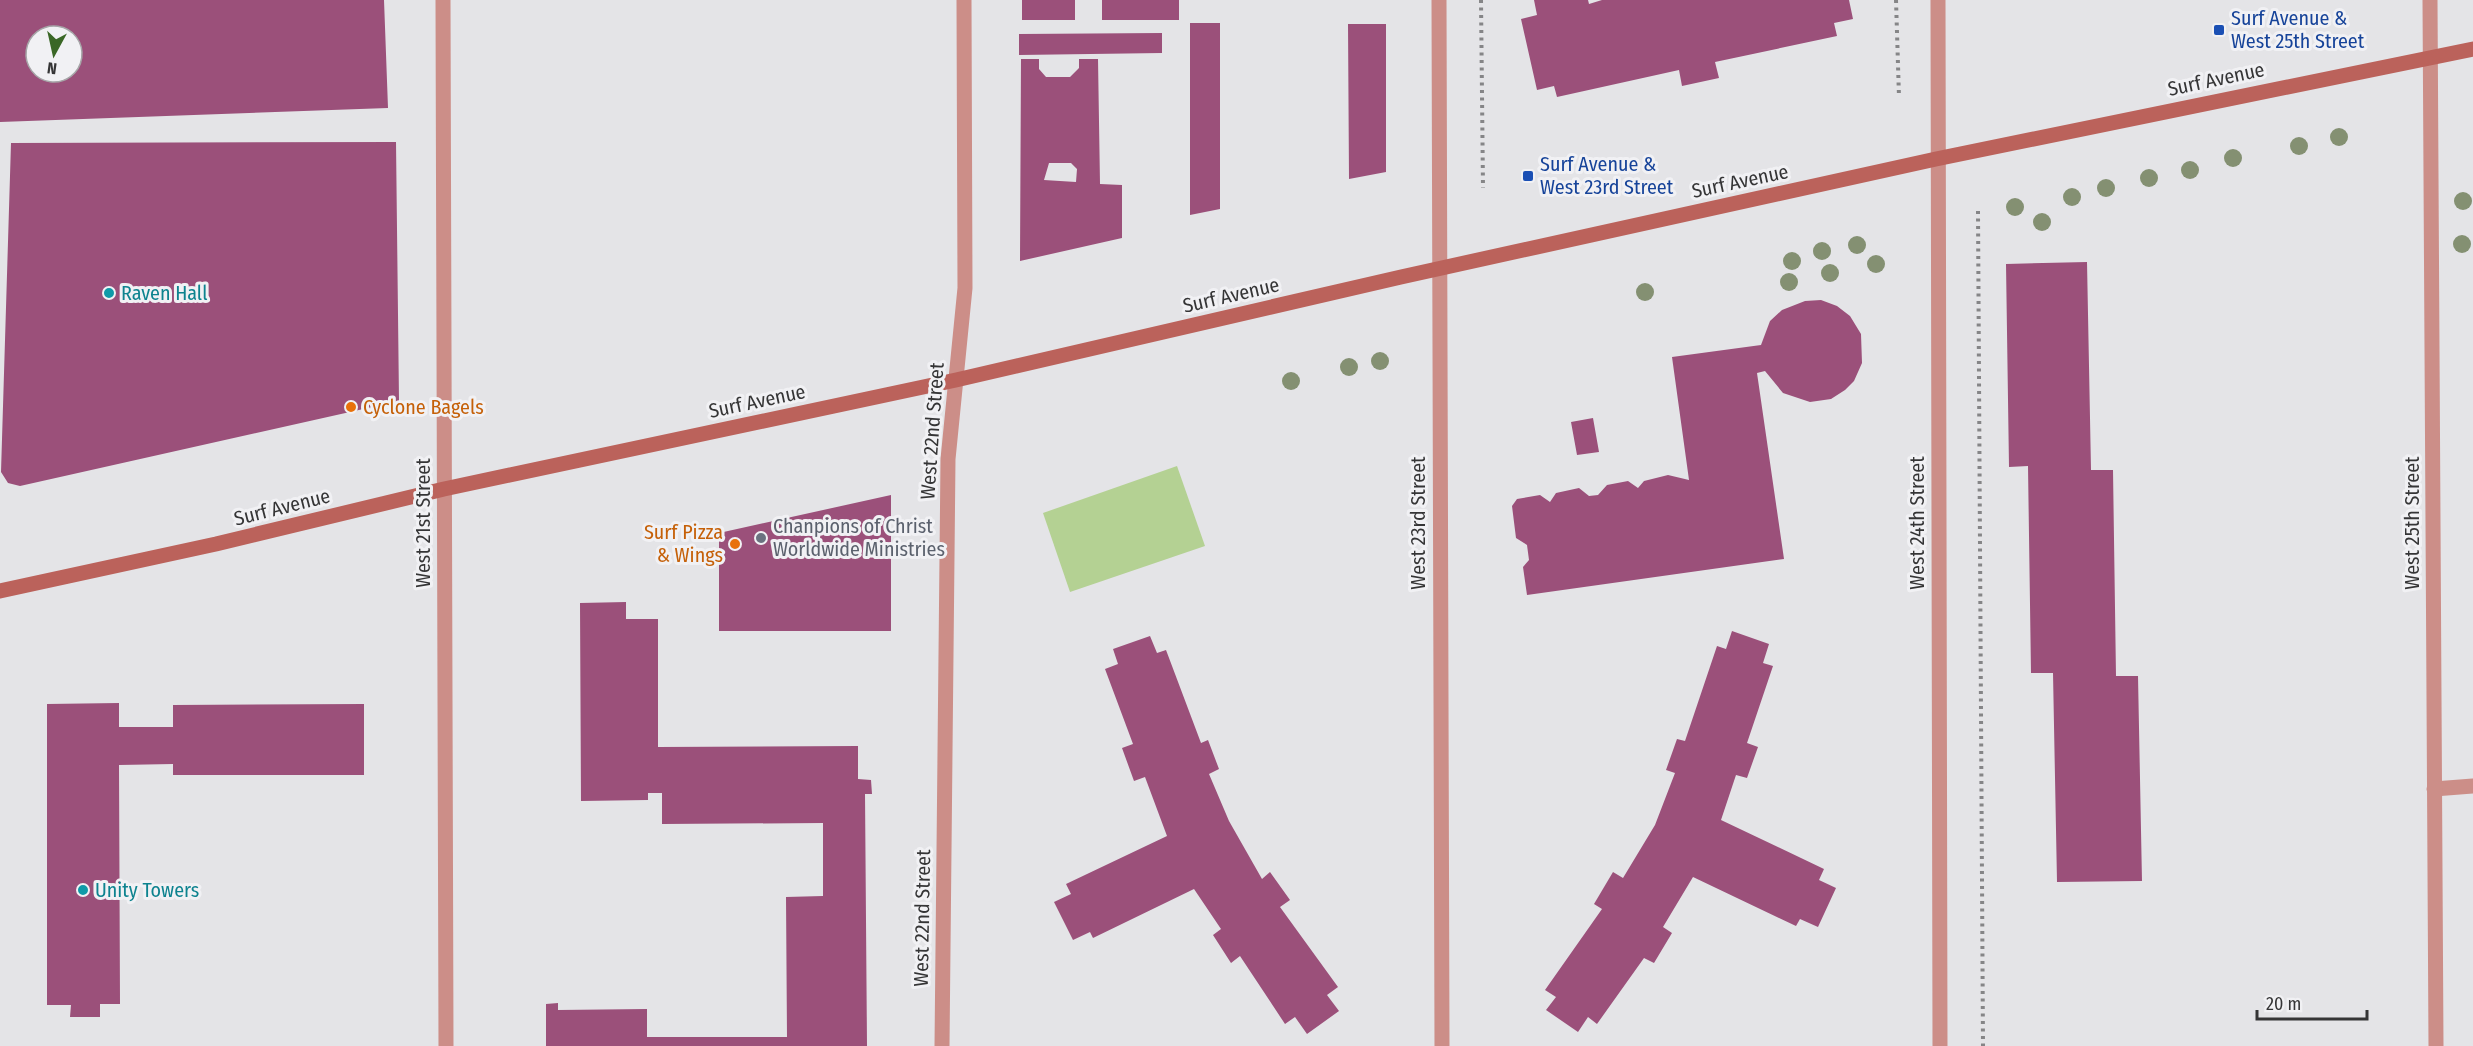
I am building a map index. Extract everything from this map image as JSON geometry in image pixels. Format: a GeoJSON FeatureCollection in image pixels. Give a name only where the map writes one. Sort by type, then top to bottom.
{"type":"FeatureCollection","features":[{"type":"Feature","properties":{"kind":"main road","name":"Surf Avenue"},"geometry":{"type":"LineString","coordinates":[[0,591],[216,544],[444,489],[956,380],[1439,269],[1936,159],[2473,49]]}},
{"type":"Feature","properties":{"kind":"street","name":"West 21st Street"},"geometry":{"type":"LineString","coordinates":[[443,0],[446,1046]]}},
{"type":"Feature","properties":{"kind":"street","name":"West 22nd Street"},"geometry":{"type":"LineString","coordinates":[[942,1046],[948,459],[965,288],[964,0]]}},
{"type":"Feature","properties":{"kind":"street","name":"West 23rd Street"},"geometry":{"type":"LineString","coordinates":[[1439,0],[1442,1046]]}},
{"type":"Feature","properties":{"kind":"street","name":"West 24th Street"},"geometry":{"type":"LineString","coordinates":[[1938,0],[1936,159],[1940,1046]]}},
{"type":"Feature","properties":{"kind":"street","name":"West 25th Street"},"geometry":{"type":"LineString","coordinates":[[2430,0],[2436,1046]]}},
{"type":"Feature","properties":{"kind":"street"},"geometry":{"type":"LineString","coordinates":[[2434,789],[2473,786]]}},
{"type":"Feature","properties":{"kind":"path"},"geometry":{"type":"LineString","coordinates":[[1481,0],[1483,188]]}},
{"type":"Feature","properties":{"kind":"path"},"geometry":{"type":"LineString","coordinates":[[1896,0],[1899,98]]}},
{"type":"Feature","properties":{"kind":"path"},"geometry":{"type":"LineString","coordinates":[[1978,211],[1983,1046]]}},
{"type":"Feature","properties":{"kind":"green space"},"geometry":{"type":"Polygon","coordinates":[[[1177,466],[1205,546],[1070,592],[1043,513],[1177,466]]]}},
{"type":"Feature","properties":{"kind":"building"},"geometry":{"type":"Polygon","coordinates":[[[0,0],[384,0],[388,108],[0,122],[0,0]]]}},
{"type":"Feature","properties":{"kind":"building"},"geometry":{"type":"Polygon","coordinates":[[[1022,0],[1075,0],[1075,20],[1022,20],[1022,0]]]}},
{"type":"Feature","properties":{"kind":"building"},"geometry":{"type":"Polygon","coordinates":[[[1102,0],[1179,0],[1179,20],[1102,20],[1102,0]]]}},
{"type":"Feature","properties":{"kind":"building"},"geometry":{"type":"Polygon","coordinates":[[[1534,0],[1588,0],[1589,4],[1602,0],[1849,0],[1853,19],[1834,23],[1837,36],[1715,62],[1719,78],[1682,86],[1679,70],[1557,97],[1554,86],[1537,90],[1521,19],[1537,15],[1534,0]]]}},
{"type":"Feature","properties":{"kind":"building"},"geometry":{"type":"Polygon","coordinates":[[[1190,23],[1220,23],[1220,209],[1190,215],[1190,23]]]}},
{"type":"Feature","properties":{"kind":"building"},"geometry":{"type":"Polygon","coordinates":[[[1348,24],[1386,24],[1386,172],[1349,179],[1348,24]]]}},
{"type":"Feature","properties":{"kind":"building"},"geometry":{"type":"Polygon","coordinates":[[[1162,33],[1162,53],[1019,55],[1019,34],[1162,33]]]}},
{"type":"Feature","properties":{"kind":"building"},"geometry":{"type":"Polygon","coordinates":[[[1021,59],[1039,59],[1039,69],[1046,77],[1070,77],[1079,68],[1079,59],[1098,59],[1100,184],[1122,185],[1122,238],[1020,261],[1021,59]],[[1049,163],[1044,180],[1076,182],[1077,169],[1071,163],[1049,163]]]}},
{"type":"Feature","properties":{"kind":"building"},"geometry":{"type":"Polygon","coordinates":[[[396,142],[399,401],[20,486],[8,483],[1,472],[11,143],[396,142]]]}},
{"type":"Feature","properties":{"kind":"building"},"geometry":{"type":"Polygon","coordinates":[[[2087,262],[2091,470],[2113,470],[2116,676],[2138,676],[2142,881],[2057,882],[2053,673],[2031,673],[2028,466],[2009,467],[2006,264],[2087,262]]]}},
{"type":"Feature","properties":{"kind":"building"},"geometry":{"type":"Polygon","coordinates":[[[1821,300],[1837,306],[1850,316],[1861,334],[1862,363],[1854,381],[1831,399],[1810,402],[1783,393],[1765,371],[1757,373],[1784,559],[1527,595],[1523,567],[1529,560],[1527,545],[1516,538],[1512,506],[1517,499],[1540,495],[1550,502],[1556,493],[1579,488],[1589,496],[1598,495],[1607,485],[1628,481],[1638,488],[1644,481],[1668,475],[1689,480],[1672,357],[1761,345],[1770,321],[1782,310],[1805,301],[1821,300]]]}},
{"type":"Feature","properties":{"kind":"building"},"geometry":{"type":"Polygon","coordinates":[[[1593,418],[1599,452],[1577,455],[1571,422],[1593,418]]]}},
{"type":"Feature","properties":{"kind":"building"},"geometry":{"type":"Polygon","coordinates":[[[891,495],[891,631],[719,631],[719,533],[891,495]]]}},
{"type":"Feature","properties":{"kind":"building"},"geometry":{"type":"Polygon","coordinates":[[[626,602],[626,619],[658,619],[658,747],[858,746],[858,779],[871,780],[872,794],[865,794],[867,1046],[546,1046],[546,1004],[558,1003],[558,1010],[647,1009],[647,1037],[787,1037],[786,897],[823,896],[823,823],[662,824],[662,793],[648,793],[648,800],[581,801],[580,603],[626,602]]]}},
{"type":"Feature","properties":{"kind":"building"},"geometry":{"type":"Polygon","coordinates":[[[1732,631],[1769,644],[1763,663],[1773,666],[1747,743],[1758,747],[1747,778],[1736,775],[1721,820],[1824,869],[1819,880],[1836,888],[1818,927],[1800,919],[1796,926],[1693,877],[1663,927],[1672,933],[1654,963],[1644,958],[1597,1024],[1588,1017],[1578,1032],[1546,1010],[1556,997],[1545,990],[1602,909],[1594,904],[1613,872],[1623,878],[1655,825],[1675,773],[1666,770],[1677,739],[1685,741],[1717,646],[1726,649],[1732,631]]]}},
{"type":"Feature","properties":{"kind":"building"},"geometry":{"type":"Polygon","coordinates":[[[1150,636],[1157,653],[1166,650],[1201,743],[1208,740],[1219,769],[1209,774],[1229,821],[1262,879],[1270,872],[1290,900],[1280,907],[1338,987],[1327,995],[1339,1011],[1307,1034],[1295,1017],[1285,1024],[1240,956],[1231,963],[1213,935],[1221,929],[1194,889],[1093,938],[1090,932],[1073,940],[1054,902],[1071,894],[1066,884],[1167,836],[1145,777],[1134,781],[1122,748],[1133,744],[1105,669],[1118,664],[1113,649],[1150,636]]]}},
{"type":"Feature","properties":{"kind":"building","name":"Unity Towers"},"geometry":{"type":"Polygon","coordinates":[[[119,703],[119,727],[173,727],[173,705],[364,704],[364,775],[173,775],[173,764],[119,765],[120,1004],[100,1004],[100,1017],[70,1017],[71,1005],[47,1005],[47,704],[119,703]]]}},
{"type":"Feature","properties":{"kind":"place","name":"Surf Avenue & West 25th Street"},"geometry":{"type":"Point","coordinates":[2219,30]}},
{"type":"Feature","properties":{"kind":"place","name":"Surf Avenue & West 23rd Street"},"geometry":{"type":"Point","coordinates":[1528,176]}},
{"type":"Feature","properties":{"kind":"place","name":"Raven Hall"},"geometry":{"type":"Point","coordinates":[109,293]}},
{"type":"Feature","properties":{"kind":"place","name":"Cyclone Bagels"},"geometry":{"type":"Point","coordinates":[351,407]}},
{"type":"Feature","properties":{"kind":"place","name":"Chanpions of Christ Worldwide Ministries"},"geometry":{"type":"Point","coordinates":[761,538]}},
{"type":"Feature","properties":{"kind":"place","name":"Surf Pizza & Wings"},"geometry":{"type":"Point","coordinates":[735,544]}},
{"type":"Feature","properties":{"kind":"place","name":"Unity Towers"},"geometry":{"type":"Point","coordinates":[83,890]}}]}
